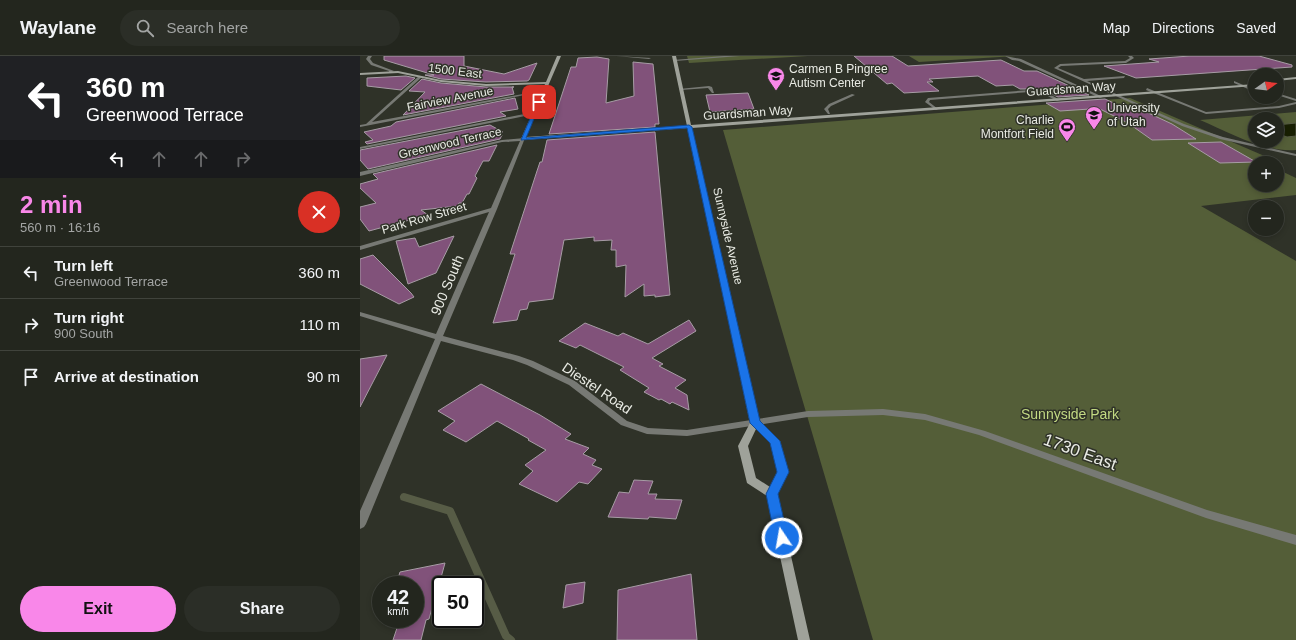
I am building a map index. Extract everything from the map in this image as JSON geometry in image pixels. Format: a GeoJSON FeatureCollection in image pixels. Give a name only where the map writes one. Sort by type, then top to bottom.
{"type":"FeatureCollection","features":[{"type":"Feature","properties":{"kind":"street"},"geometry":{"type":"LineString","coordinates":[[370,56],[368,59],[372,64],[392,71],[390,72]]}},
{"type":"Feature","properties":{"kind":"street","name":"900 South"},"geometry":{"type":"LineString","coordinates":[[360,524],[559,56]]}},
{"type":"Feature","properties":{"kind":"street"},"geometry":{"type":"LineString","coordinates":[[618,56],[649,58]]}},
{"type":"Feature","properties":{"kind":"street"},"geometry":{"type":"LineString","coordinates":[[674,58],[738,56]]}},
{"type":"Feature","properties":{"kind":"street"},"geometry":{"type":"LineString","coordinates":[[1007,56],[1020,60],[1101,96]]}},
{"type":"Feature","properties":{"kind":"street"},"geometry":{"type":"LineString","coordinates":[[1130,56],[1132,58],[1126,62],[1060,65],[1056,68],[1183,125],[1222,138],[1296,155]]}},
{"type":"Feature","properties":{"kind":"street","name":"Sunnyside Avenue"},"geometry":{"type":"LineString","coordinates":[[674,58],[755,423]]}},
{"type":"Feature","properties":{"kind":"street","name":"1500 East"},"geometry":{"type":"LineString","coordinates":[[360,74],[390,72],[441,81],[492,86],[547,83]]}},
{"type":"Feature","properties":{"kind":"street"},"geometry":{"type":"LineString","coordinates":[[367,125],[420,77]]}},
{"type":"Feature","properties":{"kind":"street"},"geometry":{"type":"LineString","coordinates":[[1284,79],[1296,78]]}},
{"type":"Feature","properties":{"kind":"street"},"geometry":{"type":"LineString","coordinates":[[1083,80],[1123,79],[1090,83]]}},
{"type":"Feature","properties":{"kind":"street","name":"Guardsman Way"},"geometry":{"type":"LineString","coordinates":[[689,127],[709,122],[1248,81]]}},
{"type":"Feature","properties":{"kind":"street"},"geometry":{"type":"LineString","coordinates":[[1235,82],[1248,85]]}},
{"type":"Feature","properties":{"kind":"street"},"geometry":{"type":"LineString","coordinates":[[1235,82],[1248,88]]}},
{"type":"Feature","properties":{"kind":"street"},"geometry":{"type":"LineString","coordinates":[[1284,83],[1296,82]]}},
{"type":"Feature","properties":{"kind":"street","name":"Guardsman Way"},"geometry":{"type":"LineString","coordinates":[[689,127],[1248,86]]}},
{"type":"Feature","properties":{"kind":"street"},"geometry":{"type":"LineString","coordinates":[[681,89],[709,87],[713,92]]}},
{"type":"Feature","properties":{"kind":"street"},"geometry":{"type":"LineString","coordinates":[[1147,89],[1206,113],[1279,107],[1294,102]]}},
{"type":"Feature","properties":{"kind":"street","name":"Fairview Avenue"},"geometry":{"type":"LineString","coordinates":[[360,126],[544,91]]}},
{"type":"Feature","properties":{"kind":"street"},"geometry":{"type":"LineString","coordinates":[[936,109],[927,102],[928,99],[1030,91],[1045,93],[1058,100]]}},
{"type":"Feature","properties":{"kind":"street"},"geometry":{"type":"LineString","coordinates":[[829,113],[826,109],[830,105],[853,95]]}},
{"type":"Feature","properties":{"kind":"street"},"geometry":{"type":"LineString","coordinates":[[1284,97],[1294,102]]}},
{"type":"Feature","properties":{"kind":"street"},"geometry":{"type":"LineString","coordinates":[[1284,100],[1294,102]]}},
{"type":"Feature","properties":{"kind":"street"},"geometry":{"type":"LineString","coordinates":[[360,148],[534,113]]}},
{"type":"Feature","properties":{"kind":"street","name":"Greenwood Terrace"},"geometry":{"type":"LineString","coordinates":[[360,174],[502,141],[689,127]]}},
{"type":"Feature","properties":{"kind":"street","name":"Park Row Street"},"geometry":{"type":"LineString","coordinates":[[360,248],[494,209]]}},
{"type":"Feature","properties":{"kind":"street","name":"Diestel Road"},"geometry":{"type":"LineString","coordinates":[[360,314],[516,358],[558,376],[584,392],[624,423],[635,428],[660,433],[687,433],[755,423]]}},
{"type":"Feature","properties":{"kind":"street","name":"1730 East"},"geometry":{"type":"LineString","coordinates":[[755,423],[808,414],[861,412],[903,414],[938,420],[982,433],[1206,514],[1296,540]]}},
{"type":"Feature","properties":{"kind":"street"},"geometry":{"type":"LineString","coordinates":[[772,494],[751,480],[743,446],[755,423],[775,441],[783,472],[772,494],[804,640]]}},
{"type":"Feature","properties":{"kind":"green space"},"geometry":{"type":"Polygon","coordinates":[[[687,56],[808,56],[689,63],[687,56]]]}},
{"type":"Feature","properties":{"kind":"green space"},"geometry":{"type":"Polygon","coordinates":[[[909,56],[1016,56],[919,62],[909,56]]]}},
{"type":"Feature","properties":{"kind":"green space","name":"Sunnyside Park"},"geometry":{"type":"Polygon","coordinates":[[[1130,98],[1264,156],[1248,156],[1248,192],[1284,192],[1284,172],[1296,178],[1296,195],[1201,206],[1248,233],[1248,236],[1253,236],[1296,261],[1296,640],[873,640],[723,130],[1130,98]]]}},
{"type":"Feature","properties":{"kind":"green space"},"geometry":{"type":"Polygon","coordinates":[[[1296,112],[1296,150],[1272,148],[1284,148],[1284,113],[1296,112]]]}},
{"type":"Feature","properties":{"kind":"green space"},"geometry":{"type":"Polygon","coordinates":[[[1248,116],[1248,141],[1200,120],[1248,116]]]}},
{"type":"Feature","properties":{"kind":"shaded area"},"geometry":{"type":"Polygon","coordinates":[[[1296,123],[1296,136],[1284,136],[1284,124],[1296,123]]]}},
{"type":"Feature","properties":{"kind":"building"},"geometry":{"type":"Polygon","coordinates":[[[384,56],[464,56],[464,66],[504,74],[537,63],[529,80],[527,81],[486,82],[441,79],[425,75],[434,75],[384,60],[384,56]]]}},
{"type":"Feature","properties":{"kind":"building"},"geometry":{"type":"Polygon","coordinates":[[[854,56],[892,56],[908,66],[1001,60],[1024,71],[1037,71],[1089,95],[1058,97],[1046,91],[1020,89],[1013,85],[996,86],[978,76],[929,79],[933,82],[927,82],[939,91],[904,93],[892,83],[887,84],[854,56]]]}},
{"type":"Feature","properties":{"kind":"building"},"geometry":{"type":"Polygon","coordinates":[[[1190,56],[1259,56],[1292,65],[1292,67],[1248,68],[1248,70],[1136,78],[1104,66],[1159,62],[1149,59],[1190,56]]]}},
{"type":"Feature","properties":{"kind":"building"},"geometry":{"type":"Polygon","coordinates":[[[597,57],[609,59],[606,103],[634,96],[633,62],[653,64],[659,124],[655,124],[655,127],[549,134],[571,67],[576,67],[578,58],[597,57]]]}},
{"type":"Feature","properties":{"kind":"building"},"geometry":{"type":"Polygon","coordinates":[[[406,76],[415,78],[401,90],[367,86],[367,78],[406,76]]]}},
{"type":"Feature","properties":{"kind":"building"},"geometry":{"type":"Polygon","coordinates":[[[422,79],[441,83],[486,87],[512,87],[514,94],[403,115],[425,92],[409,91],[422,79]]]}},
{"type":"Feature","properties":{"kind":"building"},"geometry":{"type":"Polygon","coordinates":[[[748,93],[754,109],[710,112],[706,95],[748,93]]]}},
{"type":"Feature","properties":{"kind":"building"},"geometry":{"type":"Polygon","coordinates":[[[515,98],[518,109],[500,112],[506,116],[367,144],[365,142],[373,140],[364,132],[391,126],[396,122],[515,98]]]}},
{"type":"Feature","properties":{"kind":"building"},"geometry":{"type":"Polygon","coordinates":[[[1105,99],[1118,105],[1124,105],[1138,111],[1144,111],[1172,124],[1196,139],[1152,140],[1128,123],[1102,110],[1090,109],[1060,111],[1046,103],[1105,99]]]}},
{"type":"Feature","properties":{"kind":"building"},"geometry":{"type":"Polygon","coordinates":[[[490,125],[503,132],[498,133],[502,135],[500,139],[368,169],[360,160],[360,150],[490,125]]]}},
{"type":"Feature","properties":{"kind":"building"},"geometry":{"type":"Polygon","coordinates":[[[655,132],[670,295],[655,297],[655,295],[644,296],[644,284],[625,297],[626,265],[616,267],[616,250],[611,250],[612,240],[594,241],[594,237],[564,240],[553,299],[529,302],[527,309],[520,310],[517,320],[493,323],[515,254],[510,254],[540,162],[542,162],[547,140],[655,132]]]}},
{"type":"Feature","properties":{"kind":"building"},"geometry":{"type":"Polygon","coordinates":[[[1221,142],[1248,157],[1248,162],[1220,163],[1188,143],[1221,142]]]}},
{"type":"Feature","properties":{"kind":"building"},"geometry":{"type":"Polygon","coordinates":[[[497,145],[489,161],[483,161],[475,176],[477,178],[469,194],[467,194],[462,203],[459,203],[458,206],[421,210],[428,215],[369,231],[360,219],[360,207],[376,203],[360,188],[360,184],[378,179],[373,174],[497,145]]]}},
{"type":"Feature","properties":{"kind":"building"},"geometry":{"type":"Polygon","coordinates":[[[454,236],[436,273],[408,284],[396,241],[415,238],[419,247],[454,236]]]}},
{"type":"Feature","properties":{"kind":"building"},"geometry":{"type":"Polygon","coordinates":[[[373,255],[414,297],[399,304],[360,284],[360,259],[373,255]]]}},
{"type":"Feature","properties":{"kind":"building"},"geometry":{"type":"Polygon","coordinates":[[[689,320],[696,331],[652,358],[663,364],[659,366],[686,380],[675,388],[687,395],[689,410],[672,402],[670,404],[661,399],[659,400],[644,392],[649,388],[620,370],[624,367],[580,345],[576,348],[559,341],[585,323],[618,336],[623,333],[648,344],[689,320]]]}},
{"type":"Feature","properties":{"kind":"building"},"geometry":{"type":"Polygon","coordinates":[[[387,355],[360,407],[360,359],[387,355]]]}},
{"type":"Feature","properties":{"kind":"building"},"geometry":{"type":"Polygon","coordinates":[[[481,384],[540,415],[571,434],[565,439],[589,448],[583,454],[596,460],[592,465],[602,469],[588,484],[579,482],[557,502],[519,484],[533,471],[525,465],[546,450],[497,421],[466,442],[443,430],[455,421],[438,411],[481,384]]]}},
{"type":"Feature","properties":{"kind":"building"},"geometry":{"type":"Polygon","coordinates":[[[634,480],[653,481],[648,494],[657,494],[655,499],[682,500],[676,519],[649,517],[648,519],[608,517],[619,492],[629,493],[634,480]]]}},
{"type":"Feature","properties":{"kind":"building"},"geometry":{"type":"Polygon","coordinates":[[[445,563],[441,576],[432,576],[432,608],[429,619],[426,620],[424,628],[424,576],[399,576],[400,572],[445,563]]]}},
{"type":"Feature","properties":{"kind":"building"},"geometry":{"type":"Polygon","coordinates":[[[691,574],[697,640],[617,640],[618,590],[691,574]]]}},
{"type":"Feature","properties":{"kind":"building"},"geometry":{"type":"Polygon","coordinates":[[[585,582],[583,603],[563,608],[566,585],[585,582]]]}},
{"type":"Feature","properties":{"kind":"building"},"geometry":{"type":"Polygon","coordinates":[[[397,628],[424,628],[421,640],[393,640],[397,628]]]}},
{"type":"Feature","properties":{"kind":"waterway"},"geometry":{"type":"LineString","coordinates":[[404,497],[450,511],[506,636],[511,640]]}},
{"type":"Feature","properties":{"kind":"place","name":"Carmen B Pingree Autism Center"},"geometry":{"type":"Point","coordinates":[776,91]}},
{"type":"Feature","properties":{"kind":"place","name":"University of Utah"},"geometry":{"type":"Point","coordinates":[1094,130]}},
{"type":"Feature","properties":{"kind":"place","name":"Charlie Montfort Field"},"geometry":{"type":"Point","coordinates":[1067,142]}},
{"type":"Feature","properties":{"kind":"route"},"geometry":{"type":"LineString","coordinates":[[539,102],[523,139],[689,127],[755,423],[775,441],[783,472],[772,494],[782,538]]}}]}
